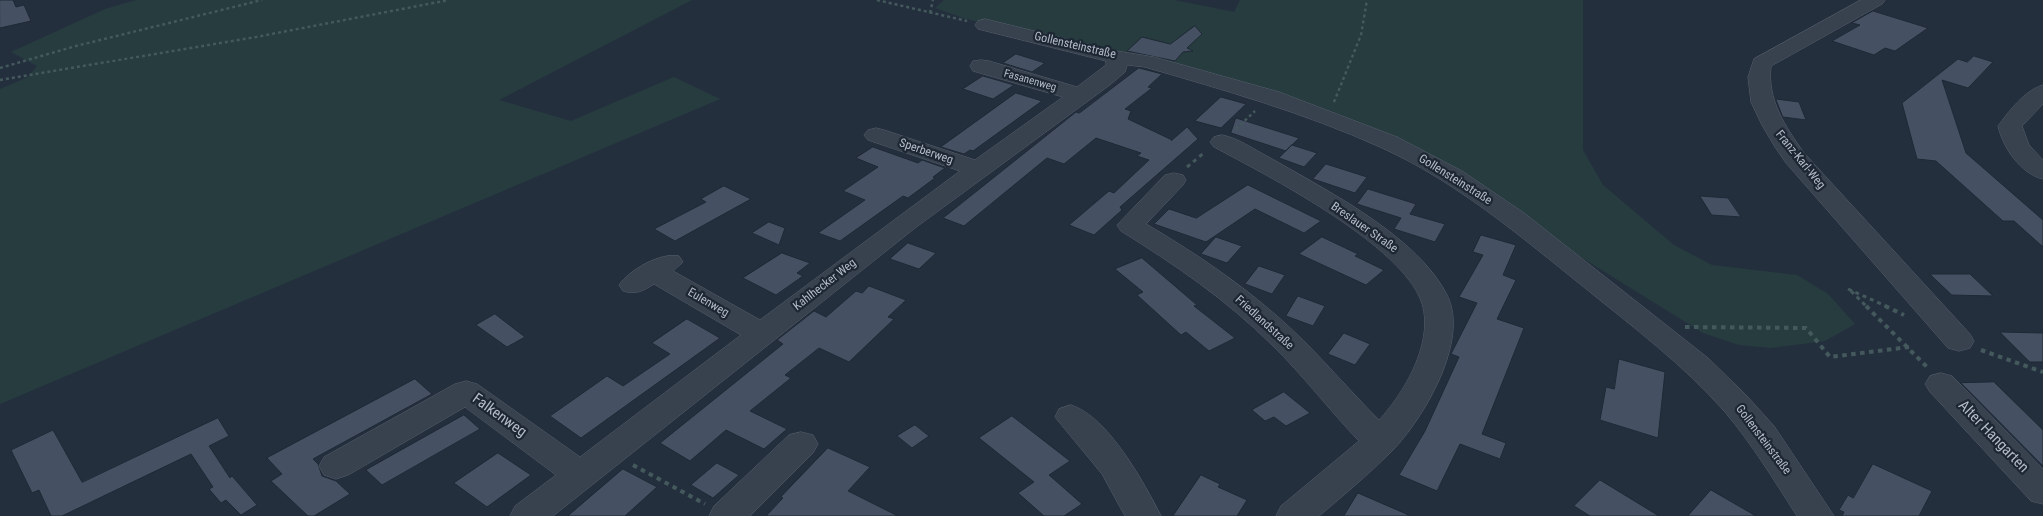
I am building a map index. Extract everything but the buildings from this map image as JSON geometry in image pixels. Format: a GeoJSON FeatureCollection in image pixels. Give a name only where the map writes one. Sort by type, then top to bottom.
{"type":"FeatureCollection","features":[{"type":"Feature","properties":{"kind":"street","name":"Franz-Karl-Weg"},"geometry":{"type":"LineString","coordinates":[[1875,0],[1761,63],[1758,74],[1762,105],[1772,125],[1795,158],[1959,341]]}},
{"type":"Feature","properties":{"kind":"street","name":"Gollensteinstraße"},"geometry":{"type":"LineString","coordinates":[[984,25],[1116,57],[1146,61],[1270,97],[1389,142],[1453,176],[1515,219],[1697,365],[1735,403],[1762,435],[1816,516]]}},
{"type":"Feature","properties":{"kind":"street","name":"Kahlhecker Weg"},"geometry":{"type":"LineString","coordinates":[[528,516],[977,169],[1080,96],[1117,67],[1116,57]]}},
{"type":"Feature","properties":{"kind":"street","name":"Fasanenweg"},"geometry":{"type":"LineString","coordinates":[[981,66],[1080,96]]}},
{"type":"Feature","properties":{"kind":"street"},"geometry":{"type":"LineString","coordinates":[[2043,92],[2018,115],[2010,126],[2012,137],[2022,152],[2043,172]]}},
{"type":"Feature","properties":{"kind":"street","name":"Sperberweg"},"geometry":{"type":"LineString","coordinates":[[876,134],[977,169]]}},
{"type":"Feature","properties":{"kind":"street","name":"Breslauer Straße"},"geometry":{"type":"LineString","coordinates":[[1222,142],[1302,187],[1397,250],[1425,281],[1440,321],[1426,376],[1407,409],[1380,442],[1344,475],[1294,516]]}},
{"type":"Feature","properties":{"kind":"street","name":"Friedlandstraße"},"geometry":{"type":"LineString","coordinates":[[1174,180],[1130,225],[1178,256],[1251,309],[1284,339],[1380,442]]}},
{"type":"Feature","properties":{"kind":"street","name":"Eulenweg"},"geometry":{"type":"LineString","coordinates":[[653,273],[762,334]]}},
{"type":"Feature","properties":{"kind":"street","name":"Alter Hangarten"},"geometry":{"type":"LineString","coordinates":[[1941,384],[2043,491]]}},
{"type":"Feature","properties":{"kind":"street","name":"Falkenweg"},"geometry":{"type":"LineString","coordinates":[[336,466],[466,392],[581,475]]}},
{"type":"Feature","properties":{"kind":"street"},"geometry":{"type":"LineString","coordinates":[[1071,417],[1096,442],[1114,465],[1143,516]]}},
{"type":"Feature","properties":{"kind":"street"},"geometry":{"type":"LineString","coordinates":[[718,511],[801,444]]}},
{"type":"Feature","properties":{"kind":"path"},"geometry":{"type":"LineString","coordinates":[[0,68],[76,46],[262,0]]}},
{"type":"Feature","properties":{"kind":"path"},"geometry":{"type":"LineString","coordinates":[[0,80],[246,38],[449,0]]}},
{"type":"Feature","properties":{"kind":"path"},"geometry":{"type":"LineString","coordinates":[[877,0],[984,25]]}},
{"type":"Feature","properties":{"kind":"path"},"geometry":{"type":"LineString","coordinates":[[930,13],[933,0]]}},
{"type":"Feature","properties":{"kind":"path"},"geometry":{"type":"LineString","coordinates":[[1327,119],[1361,36],[1367,0]]}},
{"type":"Feature","properties":{"kind":"path"},"geometry":{"type":"LineString","coordinates":[[1174,180],[1206,150],[1222,142],[1270,97]]}},
{"type":"Feature","properties":{"kind":"path"},"geometry":{"type":"LineString","coordinates":[[1848,289],[1909,346],[1941,384]]}},
{"type":"Feature","properties":{"kind":"path"},"geometry":{"type":"LineString","coordinates":[[1652,327],[1806,328],[1830,357],[1909,346]]}},
{"type":"Feature","properties":{"kind":"path"},"geometry":{"type":"LineString","coordinates":[[1959,341],[2043,372]]}},
{"type":"Feature","properties":{"kind":"path"},"geometry":{"type":"LineString","coordinates":[[609,452],[718,511]]}},
{"type":"Feature","properties":{"kind":"green space"},"geometry":{"type":"Polygon","coordinates":[[[136,0],[692,0],[499,100],[571,121],[674,77],[720,99],[0,404],[0,89],[28,77],[37,66],[11,52],[105,9],[136,0]]]}},
{"type":"Feature","properties":{"kind":"green space"},"geometry":{"type":"Polygon","coordinates":[[[944,0],[1174,0],[1234,12],[1240,0],[1583,0],[1583,150],[1603,185],[1674,245],[1712,265],[1797,275],[1828,294],[1855,324],[1825,341],[1771,348],[1739,345],[1703,333],[1555,241],[1436,159],[1149,59],[966,19],[935,8],[944,0]]]}}]}
